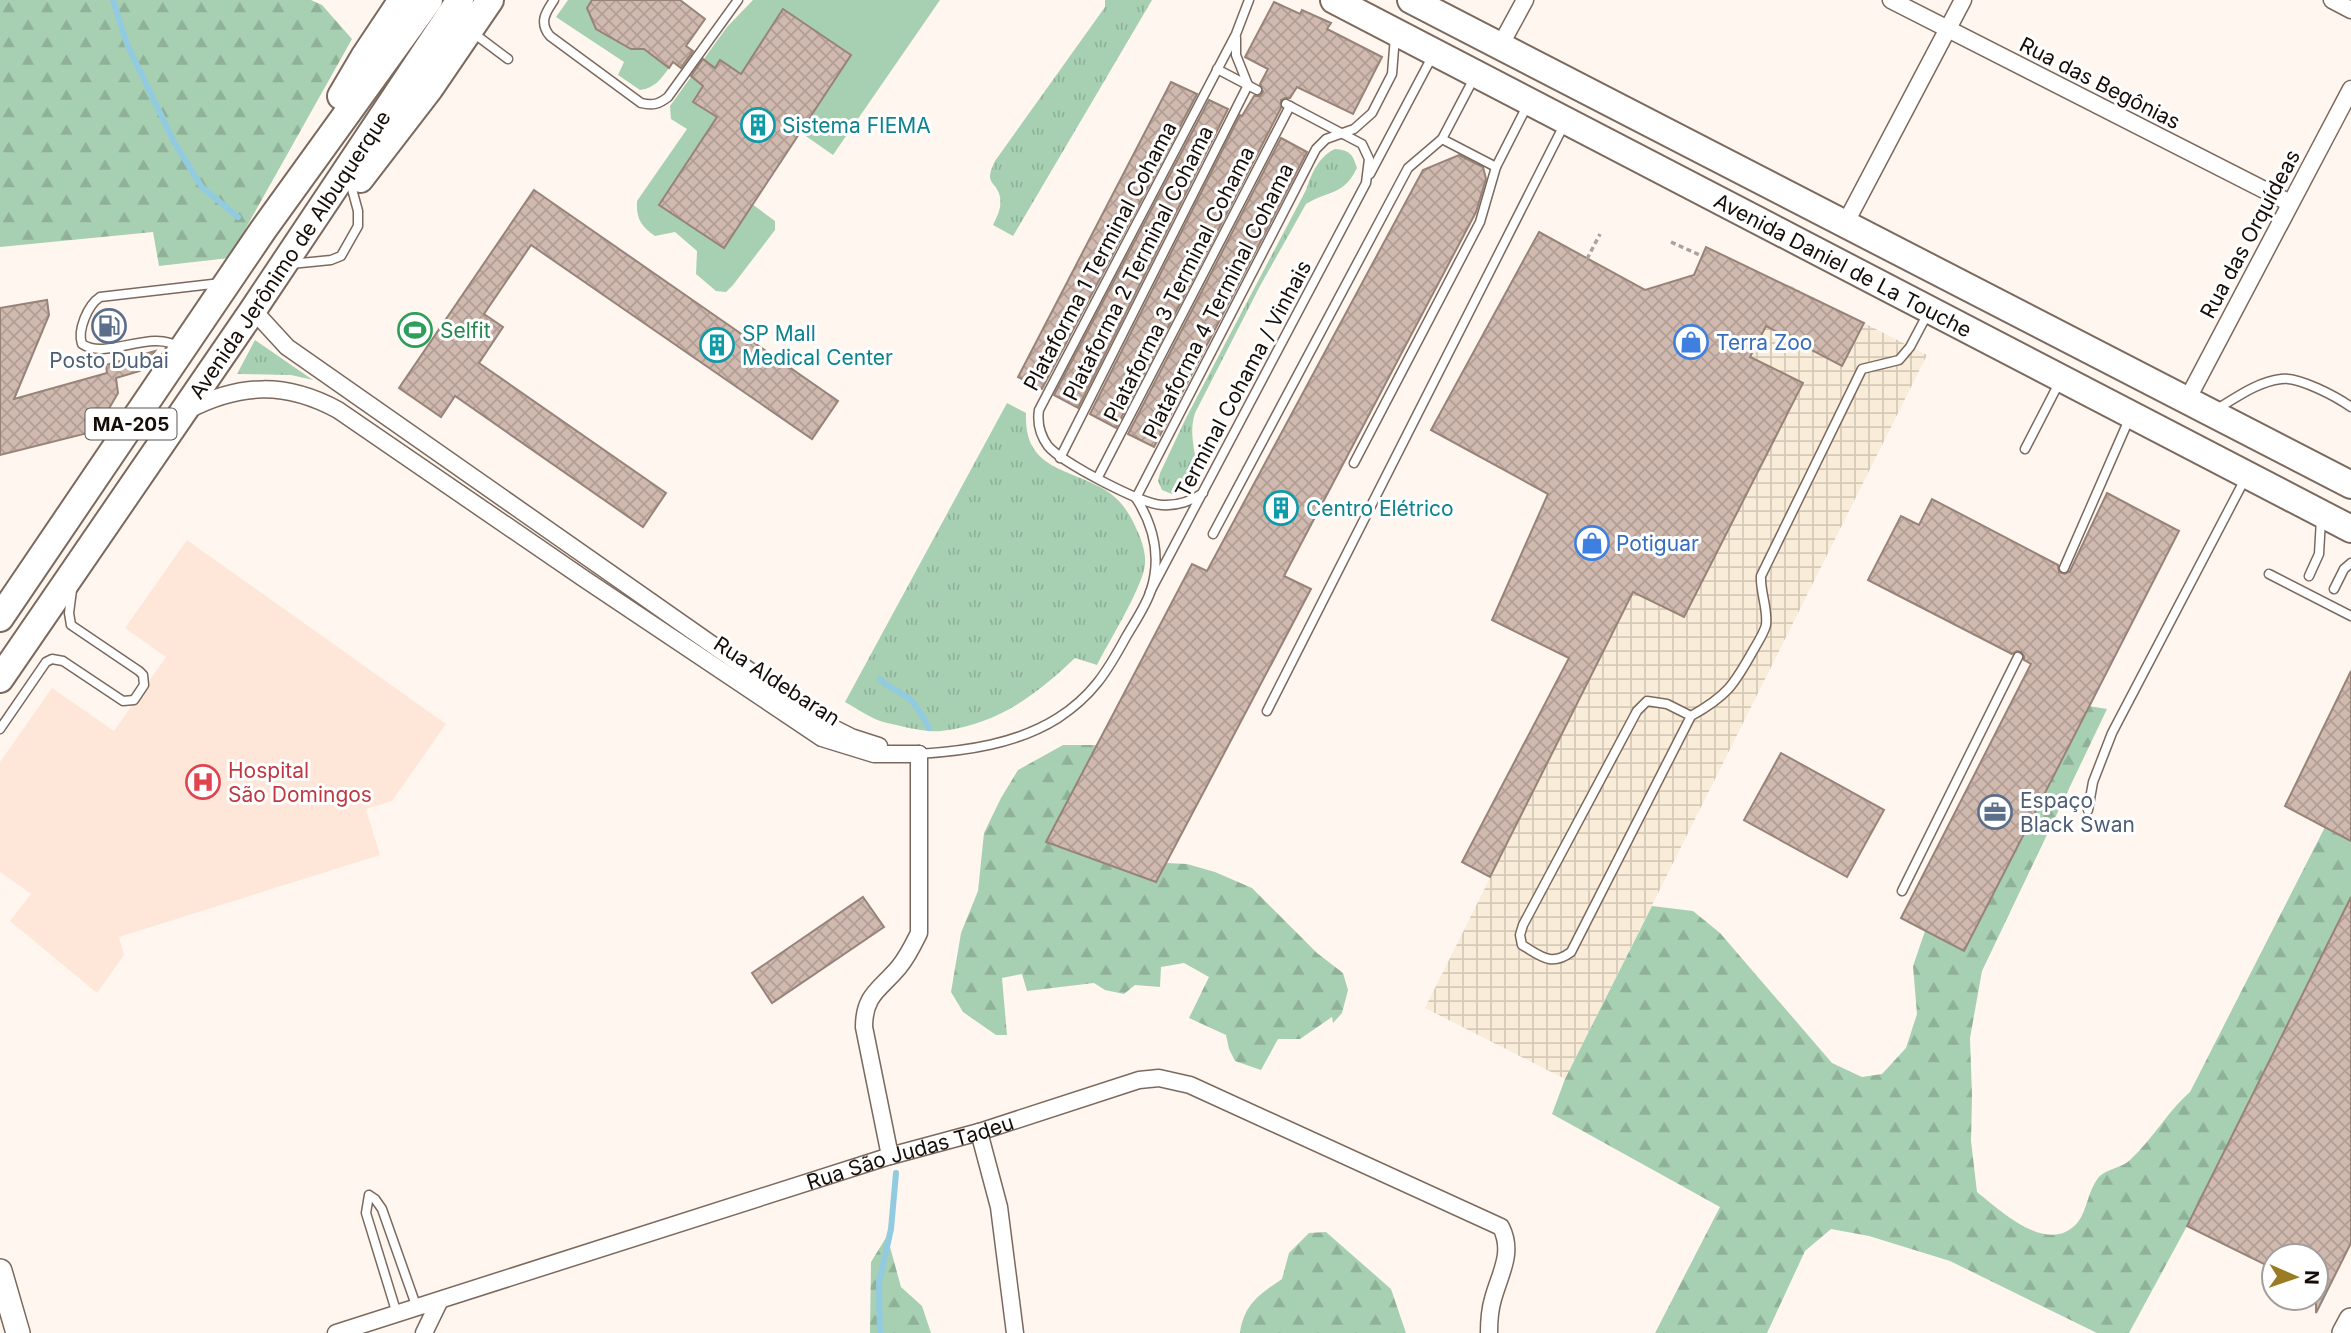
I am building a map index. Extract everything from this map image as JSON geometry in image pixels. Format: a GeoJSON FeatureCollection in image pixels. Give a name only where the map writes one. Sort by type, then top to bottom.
{"type":"FeatureCollection","features":[{"type":"Feature","properties":{"kind":"main road"},"geometry":{"type":"LineString","coordinates":[[263,230],[364,57],[402,0]]}},
{"type":"Feature","properties":{"kind":"main road","name":"Avenida Jerônimo de Albuquerque"},"geometry":{"type":"LineString","coordinates":[[0,618],[263,230],[429,0]]}},
{"type":"Feature","properties":{"kind":"main road","name":"Avenida Jerônimo de Albuquerque"},"geometry":{"type":"LineString","coordinates":[[0,678],[253,310],[460,0]]}},
{"type":"Feature","properties":{"kind":"main road"},"geometry":{"type":"LineString","coordinates":[[253,310],[430,88],[490,0]]}},
{"type":"Feature","properties":{"kind":"main road","name":"Avenida Daniel de La Touche"},"geometry":{"type":"LineString","coordinates":[[1334,0],[2351,529]]}},
{"type":"Feature","properties":{"kind":"main road","name":"Avenida Daniel de La Touche"},"geometry":{"type":"LineString","coordinates":[[1411,0],[2351,485]]}},
{"type":"Feature","properties":{"kind":"street"},"geometry":{"type":"LineString","coordinates":[[1500,46],[1525,0]]}},
{"type":"Feature","properties":{"kind":"street","name":"Rua das Begônias"},"geometry":{"type":"LineString","coordinates":[[1891,0],[2290,203]]}},
{"type":"Feature","properties":{"kind":"street"},"geometry":{"type":"LineString","coordinates":[[1845,224],[1963,0]]}},
{"type":"Feature","properties":{"kind":"street"},"geometry":{"type":"LineString","coordinates":[[2332,0],[2351,10]]}},
{"type":"Feature","properties":{"kind":"street","name":"Rua das Orquídeas"},"geometry":{"type":"LineString","coordinates":[[2188,400],[2351,89]]}},
{"type":"Feature","properties":{"kind":"street","name":"Rua Aldebaran"},"geometry":{"type":"LineString","coordinates":[[253,310],[287,347],[827,725],[864,741],[919,754]]}},
{"type":"Feature","properties":{"kind":"street","name":"Rua Aldebaran"},"geometry":{"type":"LineString","coordinates":[[183,413],[225,394],[260,389],[290,390],[323,402],[822,738],[874,754],[919,754]]}},
{"type":"Feature","properties":{"kind":"street"},"geometry":{"type":"LineString","coordinates":[[890,1156],[864,1027],[864,1012],[869,998],[898,967],[911,950],[919,933],[919,754]]}},
{"type":"Feature","properties":{"kind":"street","name":"Rua São Judas Tadeu"},"geometry":{"type":"LineString","coordinates":[[336,1333],[890,1156],[979,1132],[1139,1080],[1171,1079],[1190,1084],[1501,1227],[1508,1249],[1492,1300],[1489,1333]]}},
{"type":"Feature","properties":{"kind":"street"},"geometry":{"type":"LineString","coordinates":[[979,1132],[999,1207],[1015,1333]]}},
{"type":"Feature","properties":{"kind":"street"},"geometry":{"type":"LineString","coordinates":[[0,1271],[18,1333]]}},
{"type":"Feature","properties":{"kind":"street"},"geometry":{"type":"LineString","coordinates":[[424,1333],[439,1301]]}},
{"type":"Feature","properties":{"kind":"lane"},"geometry":{"type":"LineString","coordinates":[[554,0],[544,16],[543,25],[550,36],[641,103],[650,105],[668,97],[738,0]]}},
{"type":"Feature","properties":{"kind":"lane"},"geometry":{"type":"LineString","coordinates":[[1248,85],[1236,55],[1236,34],[1249,0]]}},
{"type":"Feature","properties":{"kind":"lane"},"geometry":{"type":"LineString","coordinates":[[469,30],[508,60]]}},
{"type":"Feature","properties":{"kind":"lane"},"geometry":{"type":"LineString","coordinates":[[1344,133],[1354,129],[1372,113],[1392,74],[1395,33]]}},
{"type":"Feature","properties":{"kind":"lane","name":"Plataforma 1 Terminal Cohama"},"geometry":{"type":"LineString","coordinates":[[1060,458],[1041,435],[1039,410],[1236,34]]}},
{"type":"Feature","properties":{"kind":"lane","name":"Terminal Cohama / Vinhais"},"geometry":{"type":"LineString","coordinates":[[919,754],[982,747],[1031,731],[1056,719],[1080,701],[1104,677],[1434,54]]}},
{"type":"Feature","properties":{"kind":"lane"},"geometry":{"type":"LineString","coordinates":[[1217,69],[1257,89]]}},
{"type":"Feature","properties":{"kind":"lane"},"geometry":{"type":"LineString","coordinates":[[1213,534],[1408,168],[1442,139],[1475,75]]}},
{"type":"Feature","properties":{"kind":"lane","name":"Plataforma 2 Terminal Cohama"},"geometry":{"type":"LineString","coordinates":[[1060,458],[1248,85]]}},
{"type":"Feature","properties":{"kind":"lane"},"geometry":{"type":"LineString","coordinates":[[1353,463],[1480,222],[1496,167],[1529,103]]}},
{"type":"Feature","properties":{"kind":"lane","name":"Terminal Cohama / Vinhais"},"geometry":{"type":"LineString","coordinates":[[1288,105],[1359,141],[1366,150],[1369,164],[1366,183]]}},
{"type":"Feature","properties":{"kind":"lane","name":"Plataforma 3 Terminal Cohama"},"geometry":{"type":"LineString","coordinates":[[1098,477],[1288,105]]}},
{"type":"Feature","properties":{"kind":"lane"},"geometry":{"type":"LineString","coordinates":[[1267,711],[1566,122]]}},
{"type":"Feature","properties":{"kind":"lane","name":"Plataforma 4 Terminal Cohama"},"geometry":{"type":"LineString","coordinates":[[1136,498],[1316,149],[1326,139],[1344,133]]}},
{"type":"Feature","properties":{"kind":"lane"},"geometry":{"type":"LineString","coordinates":[[1442,139],[1496,167]]}},
{"type":"Feature","properties":{"kind":"lane"},"geometry":{"type":"LineString","coordinates":[[182,349],[164,340],[93,350],[82,344],[80,332],[92,305],[100,297],[228,282]]}},
{"type":"Feature","properties":{"kind":"lane"},"geometry":{"type":"LineString","coordinates":[[1691,716],[1657,701],[1647,701],[1637,711],[1523,925],[1520,934],[1522,945],[1554,961],[1572,952],[1691,716],[1716,702],[1730,689],[1765,627],[1766,611],[1760,587],[1761,576],[1861,369],[1899,360],[1910,347],[1930,310]]}},
{"type":"Feature","properties":{"kind":"lane"},"geometry":{"type":"LineString","coordinates":[[2211,412],[2253,387],[2283,378],[2313,387],[2351,407]]}},
{"type":"Feature","properties":{"kind":"lane"},"geometry":{"type":"LineString","coordinates":[[2025,449],[2062,379]]}},
{"type":"Feature","properties":{"kind":"lane"},"geometry":{"type":"LineString","coordinates":[[2064,568],[2131,415]]}},
{"type":"Feature","properties":{"kind":"lane"},"geometry":{"type":"LineString","coordinates":[[1060,458],[1152,504],[1175,505],[1203,493]]}},
{"type":"Feature","properties":{"kind":"lane"},"geometry":{"type":"LineString","coordinates":[[2088,810],[2093,782],[2112,733],[2247,475]]}},
{"type":"Feature","properties":{"kind":"lane"},"geometry":{"type":"LineString","coordinates":[[1136,498],[1150,522],[1155,547],[1150,592]]}},
{"type":"Feature","properties":{"kind":"lane"},"geometry":{"type":"LineString","coordinates":[[2309,576],[2320,545],[2320,513]]}},
{"type":"Feature","properties":{"kind":"lane"},"geometry":{"type":"LineString","coordinates":[[2334,589],[2344,569],[2351,563]]}},
{"type":"Feature","properties":{"kind":"lane"},"geometry":{"type":"LineString","coordinates":[[0,729],[47,662],[52,659],[63,661],[123,701],[134,700],[145,685],[143,675],[139,671],[71,625],[69,613],[76,566]]}},
{"type":"Feature","properties":{"kind":"lane"},"geometry":{"type":"LineString","coordinates":[[2269,574],[2351,616]]}},
{"type":"Feature","properties":{"kind":"lane"},"geometry":{"type":"LineString","coordinates":[[1902,891],[2018,657]]}},
{"type":"Feature","properties":{"kind":"lane"},"geometry":{"type":"LineString","coordinates":[[397,1314],[366,1213],[369,1195],[376,1199],[382,1209],[416,1308]]}},
{"type":"Feature","properties":{"kind":"path"},"geometry":{"type":"LineString","coordinates":[[1587,259],[1600,234]]}},
{"type":"Feature","properties":{"kind":"path"},"geometry":{"type":"LineString","coordinates":[[1671,242],[1702,256]]}},
{"type":"Feature","properties":{"kind":"shaded area"},"geometry":{"type":"Polygon","coordinates":[[[1787,284],[1927,355],[1565,1079],[1425,1008],[1787,284]]]}},
{"type":"Feature","properties":{"kind":"shaded area","name":"Hospital São Domingos"},"geometry":{"type":"Polygon","coordinates":[[[187,540],[446,724],[392,801],[366,809],[380,855],[119,937],[124,955],[97,993],[10,921],[31,894],[0,872],[0,762],[52,688],[114,731],[166,657],[125,628],[187,540]]]}},
{"type":"Feature","properties":{"kind":"green space"},"geometry":{"type":"Polygon","coordinates":[[[0,0],[311,0],[322,5],[352,39],[229,258],[159,266],[153,232],[0,247],[0,0]]]}},
{"type":"Feature","properties":{"kind":"green space"},"geometry":{"type":"Polygon","coordinates":[[[568,0],[592,0],[587,8],[596,29],[630,49],[644,49],[669,68],[654,85],[640,90],[618,75],[624,62],[556,17],[568,0]]]}},
{"type":"Feature","properties":{"kind":"green space"},"geometry":{"type":"Polygon","coordinates":[[[753,0],[940,0],[833,155],[800,132],[851,54],[783,9],[741,74],[720,60],[693,101],[717,117],[659,205],[723,248],[752,204],[775,221],[775,230],[733,285],[726,292],[716,291],[696,274],[697,251],[675,232],[655,236],[650,232],[637,213],[637,201],[687,129],[671,119],[670,106],[727,27],[753,0]]]}},
{"type":"Feature","properties":{"kind":"green space"},"geometry":{"type":"Polygon","coordinates":[[[1105,0],[1152,0],[1013,236],[993,225],[999,212],[1000,201],[998,191],[990,179],[995,161],[1105,7],[1105,0]]]}},
{"type":"Feature","properties":{"kind":"green space"},"geometry":{"type":"Polygon","coordinates":[[[1335,149],[1350,154],[1357,168],[1341,188],[1306,204],[1260,286],[1195,413],[1192,435],[1196,463],[1193,481],[1187,490],[1172,494],[1162,490],[1158,481],[1160,473],[1186,418],[1306,190],[1316,166],[1324,156],[1335,149]]]}},
{"type":"Feature","properties":{"kind":"green space"},"geometry":{"type":"Polygon","coordinates":[[[255,340],[313,380],[291,375],[237,374],[255,340]]]}},
{"type":"Feature","properties":{"kind":"green space"},"geometry":{"type":"Polygon","coordinates":[[[1007,403],[1026,413],[1027,431],[1039,455],[1061,470],[1108,492],[1126,510],[1140,536],[1145,555],[1139,586],[1097,665],[1075,658],[1014,706],[998,715],[961,727],[928,731],[878,720],[845,702],[1007,403]]]}},
{"type":"Feature","properties":{"kind":"green space"},"geometry":{"type":"Polygon","coordinates":[[[2089,706],[2107,709],[1982,971],[1970,1038],[1971,1141],[1977,1192],[2026,1227],[2053,1235],[2066,1232],[2078,1222],[2084,1212],[2098,1178],[2130,1160],[2190,1092],[2325,827],[2351,841],[2351,897],[2187,1226],[2129,1333],[2097,1333],[1950,1261],[1869,1236],[1831,1229],[1805,1251],[1767,1333],[1655,1333],[1720,1207],[1552,1114],[1565,1079],[1652,906],[1693,911],[1720,933],[1832,1063],[1862,1077],[1882,1074],[1906,1048],[1917,1014],[1913,966],[1925,931],[1964,951],[2089,706]]]}},
{"type":"Feature","properties":{"kind":"green space"},"geometry":{"type":"Polygon","coordinates":[[[1063,745],[1097,745],[1047,842],[1156,882],[1167,863],[1187,864],[1215,872],[1252,888],[1317,953],[1343,973],[1348,990],[1342,1013],[1333,1023],[1332,1017],[1300,1039],[1278,1039],[1261,1070],[1235,1061],[1226,1035],[1189,1018],[1209,977],[1184,963],[1161,967],[1160,987],[1135,985],[1124,994],[1105,990],[1094,983],[1027,991],[1022,974],[1002,978],[1007,1035],[996,1035],[963,1012],[951,992],[961,933],[978,891],[984,833],[1018,770],[1063,745]]]}},
{"type":"Feature","properties":{"kind":"green space"},"geometry":{"type":"Polygon","coordinates":[[[1326,1232],[1391,1289],[1406,1333],[1240,1333],[1249,1307],[1282,1279],[1289,1253],[1309,1233],[1326,1232]]]}},
{"type":"Feature","properties":{"kind":"green space"},"geometry":{"type":"Polygon","coordinates":[[[887,1236],[901,1287],[922,1306],[931,1333],[870,1333],[871,1262],[887,1236]]]}},
{"type":"Feature","properties":{"kind":"building"},"geometry":{"type":"Polygon","coordinates":[[[592,0],[680,0],[705,19],[686,46],[693,51],[681,68],[673,62],[669,68],[644,49],[631,49],[596,29],[587,8],[592,0]]]}},
{"type":"Feature","properties":{"kind":"building"},"geometry":{"type":"Polygon","coordinates":[[[1274,2],[1300,14],[1302,10],[1331,23],[1327,29],[1382,57],[1353,114],[1297,87],[1290,98],[1281,100],[1281,108],[1116,428],[1090,414],[1240,115],[1242,116],[1254,96],[1260,96],[1263,92],[1260,84],[1268,69],[1245,57],[1274,2]]]}},
{"type":"Feature","properties":{"kind":"building","name":"Sistema FIEMA"},"geometry":{"type":"Polygon","coordinates":[[[783,9],[851,55],[724,248],[659,205],[717,117],[693,102],[703,86],[691,76],[703,59],[715,68],[720,60],[741,74],[783,9]]]}},
{"type":"Feature","properties":{"kind":"building"},"geometry":{"type":"Polygon","coordinates":[[[1171,82],[1197,94],[1042,389],[1018,377],[1171,82]]]}},
{"type":"Feature","properties":{"kind":"building"},"geometry":{"type":"Polygon","coordinates":[[[1209,100],[1228,109],[1078,408],[1054,395],[1209,100]]]}},
{"type":"Feature","properties":{"kind":"building"},"geometry":{"type":"Polygon","coordinates":[[[1281,138],[1307,152],[1154,447],[1128,434],[1281,138]]]}},
{"type":"Feature","properties":{"kind":"building","name":"Centro Elétrico"},"geometry":{"type":"Polygon","coordinates":[[[1459,155],[1483,167],[1486,179],[1476,212],[1284,576],[1311,589],[1156,882],[1046,842],[1192,564],[1207,571],[1423,170],[1459,155]]]}},
{"type":"Feature","properties":{"kind":"building","name":"SP Mall Medical Center"},"geometry":{"type":"Polygon","coordinates":[[[534,190],[838,401],[812,439],[531,245],[484,314],[503,327],[479,363],[666,493],[643,527],[455,396],[441,417],[399,388],[534,190]]]}},
{"type":"Feature","properties":{"kind":"building","name":"Potiguar"},"geometry":{"type":"Polygon","coordinates":[[[1539,232],[1645,290],[1694,275],[1706,247],[1864,323],[1842,366],[1766,326],[1750,357],[1803,383],[1684,617],[1633,592],[1490,877],[1462,862],[1569,658],[1492,620],[1548,494],[1431,430],[1539,232]]]}},
{"type":"Feature","properties":{"kind":"building"},"geometry":{"type":"Polygon","coordinates":[[[47,300],[49,315],[14,399],[107,373],[106,365],[155,351],[140,371],[116,378],[118,393],[96,431],[0,455],[0,308],[47,300]]]}},
{"type":"Feature","properties":{"kind":"building","name":"Espaço Black Swan"},"geometry":{"type":"Polygon","coordinates":[[[2107,493],[2179,531],[1964,951],[1901,918],[2031,664],[2024,660],[2021,652],[2012,654],[1868,580],[1901,516],[1919,525],[1932,499],[2058,565],[2059,572],[2065,574],[2070,571],[2107,493]]]}},
{"type":"Feature","properties":{"kind":"building"},"geometry":{"type":"Polygon","coordinates":[[[2351,671],[2351,841],[2285,806],[2351,671]]]}},
{"type":"Feature","properties":{"kind":"building"},"geometry":{"type":"Polygon","coordinates":[[[1781,753],[1884,810],[1847,877],[1744,820],[1781,753]]]}},
{"type":"Feature","properties":{"kind":"building"},"geometry":{"type":"Polygon","coordinates":[[[863,897],[884,927],[772,1003],[752,973],[863,897]]]}},
{"type":"Feature","properties":{"kind":"building"},"geometry":{"type":"Polygon","coordinates":[[[2351,897],[2351,1243],[2330,1285],[2330,1242],[2260,1242],[2260,1262],[2187,1226],[2351,897]]]}},
{"type":"Feature","properties":{"kind":"waterway"},"geometry":{"type":"LineString","coordinates":[[113,0],[127,44],[174,142],[202,187],[238,217]]}},
{"type":"Feature","properties":{"kind":"waterway"},"geometry":{"type":"LineString","coordinates":[[880,679],[912,701],[929,728]]}},
{"type":"Feature","properties":{"kind":"waterway"},"geometry":{"type":"LineString","coordinates":[[880,1333],[879,1283],[891,1229],[896,1173]]}},
{"type":"Feature","properties":{"kind":"place","name":"Sistema FIEMA"},"geometry":{"type":"Point","coordinates":[758,125]}},
{"type":"Feature","properties":{"kind":"place","name":"Posto Dubai"},"geometry":{"type":"Point","coordinates":[109,326]}},
{"type":"Feature","properties":{"kind":"place","name":"Selfit"},"geometry":{"type":"Point","coordinates":[415,330]}},
{"type":"Feature","properties":{"kind":"place","name":"Terra Zoo"},"geometry":{"type":"Point","coordinates":[1691,342]}},
{"type":"Feature","properties":{"kind":"place","name":"SP Mall Medical Center"},"geometry":{"type":"Point","coordinates":[717,345]}},
{"type":"Feature","properties":{"kind":"place","name":"Centro Elétrico"},"geometry":{"type":"Point","coordinates":[1281,508]}},
{"type":"Feature","properties":{"kind":"place","name":"Potiguar"},"geometry":{"type":"Point","coordinates":[1592,543]}},
{"type":"Feature","properties":{"kind":"place","name":"Hospital São Domingos"},"geometry":{"type":"Point","coordinates":[203,782]}},
{"type":"Feature","properties":{"kind":"place","name":"Espaço Black Swan"},"geometry":{"type":"Point","coordinates":[1995,812]}}]}
